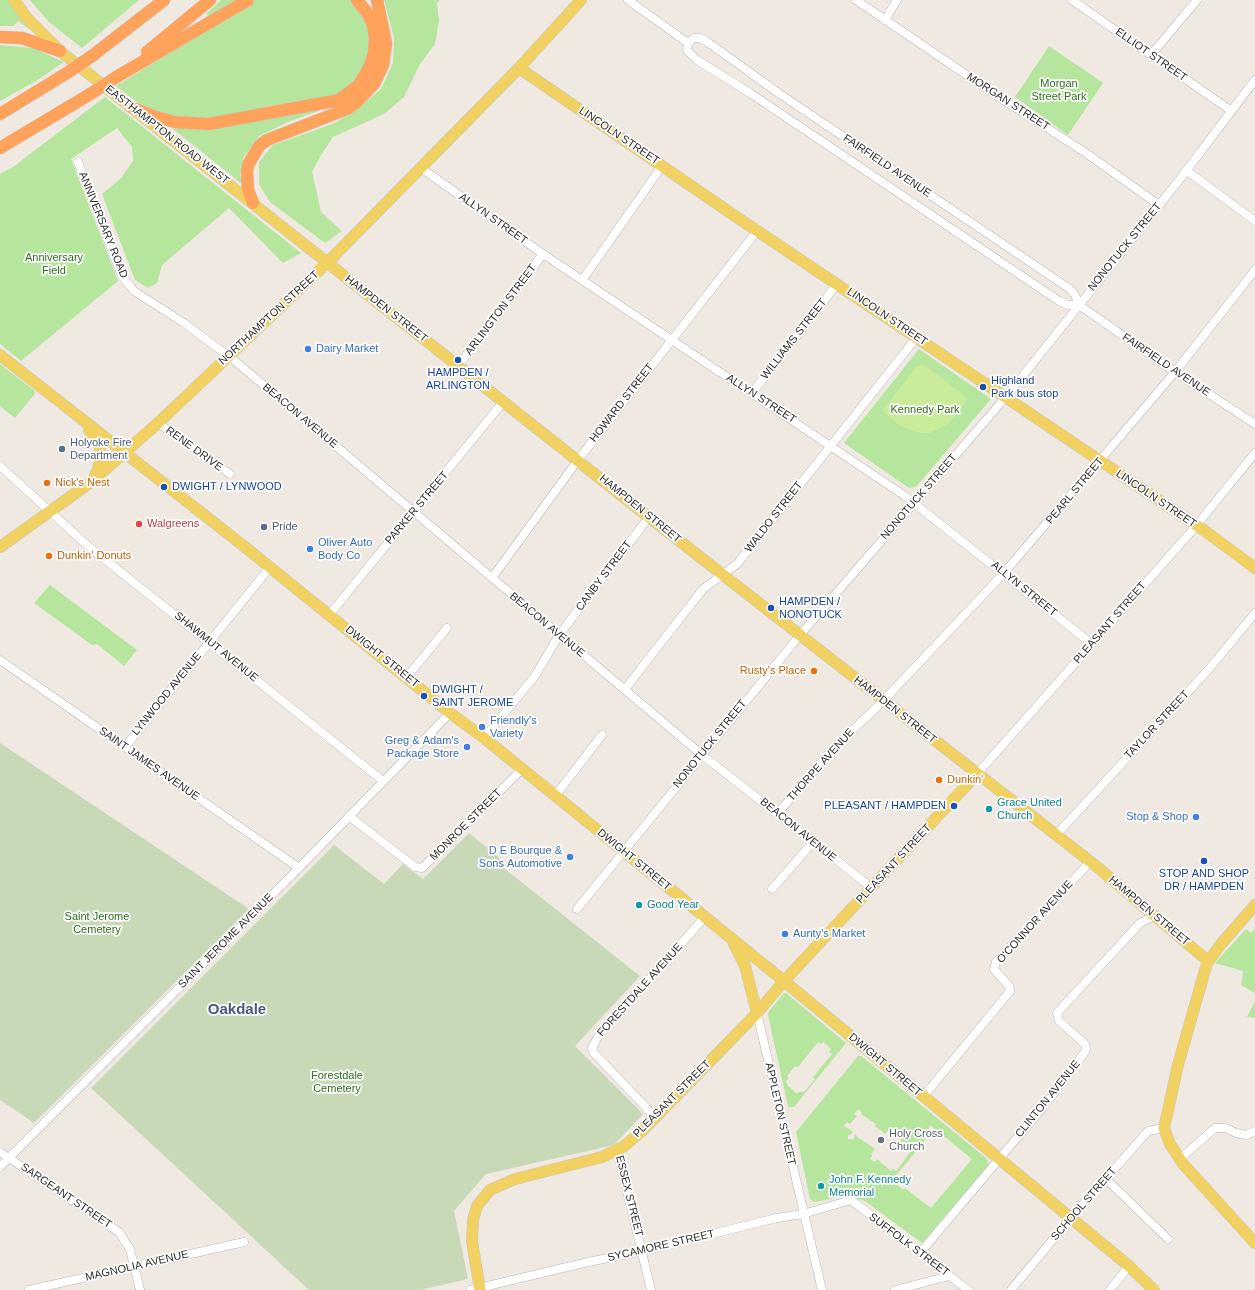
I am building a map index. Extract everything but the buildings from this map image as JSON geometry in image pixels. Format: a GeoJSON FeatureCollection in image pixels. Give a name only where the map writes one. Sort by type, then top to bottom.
{"type":"FeatureCollection","features":[{"type":"Feature","properties":{"kind":"highway"},"geometry":{"type":"LineString","coordinates":[[0,114],[92,56],[164,0]]}},
{"type":"Feature","properties":{"kind":"highway"},"geometry":{"type":"LineString","coordinates":[[118,76],[210,0]]}},
{"type":"Feature","properties":{"kind":"highway"},"geometry":{"type":"LineString","coordinates":[[0,148],[118,76],[248,0]]}},
{"type":"Feature","properties":{"kind":"highway"},"geometry":{"type":"LineString","coordinates":[[133,108],[156,117],[175,122],[209,124],[339,100],[359,85],[370,66],[374,53],[375,40],[373,25],[368,14],[357,0]]}},
{"type":"Feature","properties":{"kind":"highway"},"geometry":{"type":"LineString","coordinates":[[253,203],[248,190],[247,172],[248,165],[259,146],[268,140],[347,109],[358,102],[374,84],[383,65],[386,43],[377,0]]}},
{"type":"Feature","properties":{"kind":"highway"},"geometry":{"type":"LineString","coordinates":[[0,37],[22,38],[60,51]]}},
{"type":"Feature","properties":{"kind":"main road","name":"EASTHAMPTON ROAD WEST"},"geometry":{"type":"LineString","coordinates":[[14,0],[37,29],[60,51],[328,262]]}},
{"type":"Feature","properties":{"kind":"main road","name":"NORTHAMPTON STREET"},"geometry":{"type":"LineString","coordinates":[[0,547],[92,482],[158,423],[328,262],[519,68],[581,0]]}},
{"type":"Feature","properties":{"kind":"main road","name":"LINCOLN STREET"},"geometry":{"type":"LineString","coordinates":[[519,68],[757,231],[1236,552],[1255,568]]}},
{"type":"Feature","properties":{"kind":"main road","name":"HAMPDEN STREET"},"geometry":{"type":"LineString","coordinates":[[328,262],[649,517],[1090,862],[1208,961]]}},
{"type":"Feature","properties":{"kind":"main road"},"geometry":{"type":"LineString","coordinates":[[0,355],[78,418],[95,438],[99,444],[101,454],[98,469],[92,482]]}},
{"type":"Feature","properties":{"kind":"main road","name":"DWIGHT STREET"},"geometry":{"type":"LineString","coordinates":[[78,418],[126,453],[330,614],[450,713],[484,738],[784,981],[1070,1219],[1129,1266],[1154,1290]]}},
{"type":"Feature","properties":{"kind":"main road","name":"PLEASANT STREET"},"geometry":{"type":"LineString","coordinates":[[477,1289],[472,1241],[473,1220],[477,1206],[490,1190],[515,1179],[602,1157],[623,1147],[656,1118],[757,1013],[784,981],[977,774]]}},
{"type":"Feature","properties":{"kind":"main road"},"geometry":{"type":"LineString","coordinates":[[1255,905],[1208,961],[1178,1065],[1164,1128],[1170,1144],[1180,1159],[1255,1244]]}},
{"type":"Feature","properties":{"kind":"main road","name":"APPLETON STREET"},"geometry":{"type":"LineString","coordinates":[[732,940],[745,966],[757,1013]]}},
{"type":"Feature","properties":{"kind":"street","name":"FAIRFIELD AVENUE"},"geometry":{"type":"LineString","coordinates":[[628,0],[688,43]]}},
{"type":"Feature","properties":{"kind":"street","name":"MORGAN STREET"},"geometry":{"type":"LineString","coordinates":[[856,0],[1086,153],[1159,205]]}},
{"type":"Feature","properties":{"kind":"street"},"geometry":{"type":"LineString","coordinates":[[885,20],[897,0]]}},
{"type":"Feature","properties":{"kind":"street","name":"ELLIOT STREET"},"geometry":{"type":"LineString","coordinates":[[1072,0],[1230,110]]}},
{"type":"Feature","properties":{"kind":"street"},"geometry":{"type":"LineString","coordinates":[[1151,55],[1197,0]]}},
{"type":"Feature","properties":{"kind":"street","name":"FAIRFIELD AVENUE"},"geometry":{"type":"LineString","coordinates":[[1079,305],[1068,305],[1059,301],[750,93],[697,60],[687,50],[688,43],[694,38],[700,38],[709,43],[777,92],[1070,289],[1075,295],[1079,305],[1175,372],[1255,424]]}},
{"type":"Feature","properties":{"kind":"street","name":"NONOTUCK STREET"},"geometry":{"type":"LineString","coordinates":[[577,909],[701,754],[800,635],[1005,398],[1159,205],[1230,110],[1255,80]]}},
{"type":"Feature","properties":{"kind":"street","name":"ANNIVERSARY ROAD"},"geometry":{"type":"LineString","coordinates":[[78,162],[122,276],[128,284],[139,296],[184,323],[228,356]]}},
{"type":"Feature","properties":{"kind":"street"},"geometry":{"type":"LineString","coordinates":[[583,279],[662,166]]}},
{"type":"Feature","properties":{"kind":"street","name":"ALLYN STREET"},"geometry":{"type":"LineString","coordinates":[[421,168],[543,254],[583,279],[671,340],[831,445],[914,502],[1092,644]]}},
{"type":"Feature","properties":{"kind":"street"},"geometry":{"type":"LineString","coordinates":[[1186,170],[1255,221]]}},
{"type":"Feature","properties":{"kind":"street","name":"HOWARD STREET"},"geometry":{"type":"LineString","coordinates":[[492,578],[578,460],[757,231]]}},
{"type":"Feature","properties":{"kind":"street","name":"ARLINGTON STREET"},"geometry":{"type":"LineString","coordinates":[[458,366],[543,254]]}},
{"type":"Feature","properties":{"kind":"street","name":"PEARL STREET"},"geometry":{"type":"LineString","coordinates":[[883,701],[1004,574],[1175,372],[1255,270]]}},
{"type":"Feature","properties":{"kind":"street","name":"WILLIAMS STREET"},"geometry":{"type":"LineString","coordinates":[[752,393],[837,284]]}},
{"type":"Feature","properties":{"kind":"street","name":"WALDO STREET"},"geometry":{"type":"LineString","coordinates":[[624,689],[703,589],[737,564],[917,337]]}},
{"type":"Feature","properties":{"kind":"street","name":"BEACON AVENUE"},"geometry":{"type":"LineString","coordinates":[[228,356],[701,754],[872,888]]}},
{"type":"Feature","properties":{"kind":"street","name":"PARKER STREET"},"geometry":{"type":"LineString","coordinates":[[330,614],[503,402]]}},
{"type":"Feature","properties":{"kind":"street","name":"RENE DRIVE"},"geometry":{"type":"LineString","coordinates":[[158,423],[230,474]]}},
{"type":"Feature","properties":{"kind":"street","name":"PLEASANT STREET"},"geometry":{"type":"LineString","coordinates":[[977,774],[1196,526],[1255,453]]}},
{"type":"Feature","properties":{"kind":"street","name":"SHAWMUT AVENUE"},"geometry":{"type":"LineString","coordinates":[[0,466],[88,546],[383,781]]}},
{"type":"Feature","properties":{"kind":"street","name":"CANBY STREET"},"geometry":{"type":"LineString","coordinates":[[484,738],[535,676],[559,635],[649,517]]}},
{"type":"Feature","properties":{"kind":"street","name":"LYNWOOD AVENUE"},"geometry":{"type":"LineString","coordinates":[[125,747],[270,567]]}},
{"type":"Feature","properties":{"kind":"street","name":"TAYLOR STREET"},"geometry":{"type":"LineString","coordinates":[[1056,835],[1209,669],[1255,612]]}},
{"type":"Feature","properties":{"kind":"street"},"geometry":{"type":"LineString","coordinates":[[407,677],[447,628]]}},
{"type":"Feature","properties":{"kind":"street","name":"SAINT JAMES AVENUE"},"geometry":{"type":"LineString","coordinates":[[0,660],[299,868]]}},
{"type":"Feature","properties":{"kind":"street","name":"THORPE AVENUE"},"geometry":{"type":"LineString","coordinates":[[778,813],[830,752],[883,701]]}},
{"type":"Feature","properties":{"kind":"street","name":"SAINT JEROME AVENUE"},"geometry":{"type":"LineString","coordinates":[[0,1167],[299,868],[450,713]]}},
{"type":"Feature","properties":{"kind":"street"},"geometry":{"type":"LineString","coordinates":[[555,796],[602,735]]}},
{"type":"Feature","properties":{"kind":"street","name":"MONROE STREET"},"geometry":{"type":"LineString","coordinates":[[349,816],[415,867],[422,868],[522,769]]}},
{"type":"Feature","properties":{"kind":"street"},"geometry":{"type":"LineString","coordinates":[[772,889],[813,842]]}},
{"type":"Feature","properties":{"kind":"street","name":"O'CONNOR AVENUE"},"geometry":{"type":"LineString","coordinates":[[923,1097],[1010,991],[1008,986],[994,969],[996,962],[1090,862]]}},
{"type":"Feature","properties":{"kind":"street","name":"CLINTON AVENUE"},"geometry":{"type":"LineString","coordinates":[[920,1253],[1043,1107],[1085,1052],[1085,1044],[1059,1020],[1057,1013],[1140,923],[1154,916]]}},
{"type":"Feature","properties":{"kind":"street","name":"FORESTDALE AVENUE"},"geometry":{"type":"LineString","coordinates":[[656,1118],[594,1053],[592,1048],[599,1035],[704,917]]}},
{"type":"Feature","properties":{"kind":"street","name":"APPLETON STREET"},"geometry":{"type":"LineString","coordinates":[[757,1013],[822,1290]]}},
{"type":"Feature","properties":{"kind":"street","name":"SCHOOL STREET"},"geometry":{"type":"LineString","coordinates":[[1011,1290],[1070,1219],[1148,1131],[1164,1128]]}},
{"type":"Feature","properties":{"kind":"street"},"geometry":{"type":"LineString","coordinates":[[1180,1159],[1215,1128],[1226,1128],[1246,1135],[1255,1131]]}},
{"type":"Feature","properties":{"kind":"street","name":"ESSEX STREET"},"geometry":{"type":"LineString","coordinates":[[617,1150],[643,1251],[651,1290]]}},
{"type":"Feature","properties":{"kind":"street","name":"SARGEANT STREET"},"geometry":{"type":"LineString","coordinates":[[0,1152],[119,1232],[130,1249],[140,1290]]}},
{"type":"Feature","properties":{"kind":"street"},"geometry":{"type":"LineString","coordinates":[[1106,1179],[1168,1239]]}},
{"type":"Feature","properties":{"kind":"street","name":"SYCAMORE STREET"},"geometry":{"type":"LineString","coordinates":[[477,1289],[588,1262],[643,1251],[777,1218],[803,1214],[850,1200]]}},
{"type":"Feature","properties":{"kind":"street","name":"SUFFOLK STREET"},"geometry":{"type":"LineString","coordinates":[[850,1200],[968,1290]]}},
{"type":"Feature","properties":{"kind":"street","name":"MAGNOLIA AVENUE"},"geometry":{"type":"LineString","coordinates":[[29,1290],[244,1242]]}},
{"type":"Feature","properties":{"kind":"street"},"geometry":{"type":"LineString","coordinates":[[1110,1290],[1129,1266]]}},
{"type":"Feature","properties":{"kind":"street"},"geometry":{"type":"LineString","coordinates":[[895,1290],[949,1276]]}},
{"type":"Feature","properties":{"kind":"green space"},"geometry":{"type":"Polygon","coordinates":[[[0,0],[9,0],[35,33],[18,21],[13,26],[0,26],[0,0]]]}},
{"type":"Feature","properties":{"kind":"green space"},"geometry":{"type":"Polygon","coordinates":[[[30,0],[139,0],[82,48],[49,22],[30,0]]]}},
{"type":"Feature","properties":{"kind":"green space"},"geometry":{"type":"Polygon","coordinates":[[[221,0],[237,0],[208,16],[206,14],[221,0]]]}},
{"type":"Feature","properties":{"kind":"green space"},"geometry":{"type":"Polygon","coordinates":[[[255,0],[354,0],[364,13],[371,37],[368,60],[357,80],[341,94],[204,119],[188,119],[153,111],[137,102],[116,86],[255,0]]]}},
{"type":"Feature","properties":{"kind":"green space"},"geometry":{"type":"Polygon","coordinates":[[[384,0],[440,0],[437,3],[439,21],[435,44],[420,64],[404,97],[384,114],[333,137],[321,155],[312,172],[321,212],[342,231],[325,243],[270,202],[259,184],[259,162],[273,145],[335,123],[358,109],[381,89],[393,63],[394,38],[384,0]]]}},
{"type":"Feature","properties":{"kind":"green space"},"geometry":{"type":"Polygon","coordinates":[[[0,45],[33,48],[64,62],[36,81],[0,101],[0,45]]]}},
{"type":"Feature","properties":{"kind":"green space","name":"Morgan Street Park"},"geometry":{"type":"Polygon","coordinates":[[[1049,46],[1103,83],[1068,135],[1015,97],[1049,46]]]}},
{"type":"Feature","properties":{"kind":"green space","name":"Anniversary Field"},"geometry":{"type":"Polygon","coordinates":[[[105,97],[301,253],[283,263],[229,208],[162,265],[157,283],[148,288],[135,280],[102,194],[121,178],[133,161],[132,147],[117,128],[71,159],[118,281],[21,361],[0,344],[0,174],[13,167],[105,97]]]}},
{"type":"Feature","properties":{"kind":"green space"},"geometry":{"type":"Polygon","coordinates":[[[321,110],[288,122],[259,136],[243,158],[240,175],[242,184],[167,124],[321,110]]]}},
{"type":"Feature","properties":{"kind":"green space","name":"Kennedy Park"},"geometry":{"type":"Polygon","coordinates":[[[919,349],[991,399],[916,487],[909,488],[844,443],[919,349]]]}},
{"type":"Feature","properties":{"kind":"green space"},"geometry":{"type":"Polygon","coordinates":[[[0,364],[35,391],[34,395],[15,418],[0,406],[0,364]]]}},
{"type":"Feature","properties":{"kind":"green space"},"geometry":{"type":"Polygon","coordinates":[[[925,365],[968,399],[949,423],[931,433],[920,433],[900,426],[882,411],[917,366],[925,365]]]}},
{"type":"Feature","properties":{"kind":"green space"},"geometry":{"type":"Polygon","coordinates":[[[50,585],[137,650],[124,666],[97,644],[92,645],[34,603],[50,585]]]}},
{"type":"Feature","properties":{"kind":"green space","name":"Saint Jerome Cemetery"},"geometry":{"type":"Polygon","coordinates":[[[0,743],[249,909],[34,1123],[0,1100],[0,743]]]}},
{"type":"Feature","properties":{"kind":"green space","name":"Forestdale Cemetery"},"geometry":{"type":"Polygon","coordinates":[[[469,833],[503,861],[500,865],[640,976],[575,1046],[643,1114],[614,1145],[486,1174],[454,1211],[468,1279],[420,1290],[309,1290],[91,1088],[334,845],[384,884],[403,864],[423,879],[469,833]]]}},
{"type":"Feature","properties":{"kind":"green space"},"geometry":{"type":"Polygon","coordinates":[[[1255,928],[1255,993],[1241,985],[1243,971],[1215,963],[1246,929],[1251,933],[1255,928]]]}},
{"type":"Feature","properties":{"kind":"green space"},"geometry":{"type":"Polygon","coordinates":[[[784,993],[786,993],[846,1043],[794,1107],[788,1106],[768,1015],[769,1011],[784,993]],[[818,1042],[798,1067],[795,1066],[787,1076],[789,1078],[786,1081],[788,1086],[796,1093],[805,1091],[815,1079],[813,1077],[832,1054],[829,1052],[831,1049],[823,1042],[821,1044],[818,1042]]]}},
{"type":"Feature","properties":{"kind":"green space"},"geometry":{"type":"Polygon","coordinates":[[[1255,1001],[1255,1018],[1247,1017],[1255,1001]]]}},
{"type":"Feature","properties":{"kind":"green space"},"geometry":{"type":"Polygon","coordinates":[[[858,1056],[861,1056],[986,1158],[989,1164],[922,1243],[865,1201],[844,1196],[814,1202],[810,1199],[796,1132],[858,1056]],[[858,1109],[854,1114],[857,1116],[850,1124],[847,1122],[844,1126],[853,1132],[848,1136],[848,1139],[853,1140],[855,1134],[875,1149],[871,1154],[872,1156],[870,1159],[875,1162],[877,1159],[891,1171],[893,1169],[896,1171],[912,1150],[900,1141],[902,1138],[890,1128],[885,1134],[875,1126],[876,1124],[861,1114],[862,1113],[858,1109]],[[930,1125],[924,1142],[892,1180],[903,1190],[905,1188],[931,1208],[972,1159],[930,1125]]]}},
{"type":"Feature","properties":{"kind":"place","name":"Dairy Market"},"geometry":{"type":"Point","coordinates":[308,349]}},
{"type":"Feature","properties":{"kind":"place","name":"HAMPDEN / ARLINGTON"},"geometry":{"type":"Point","coordinates":[458,360]}},
{"type":"Feature","properties":{"kind":"place","name":"Highland Park bus stop"},"geometry":{"type":"Point","coordinates":[983,387]}},
{"type":"Feature","properties":{"kind":"place","name":"Holyoke Fire Department"},"geometry":{"type":"Point","coordinates":[62,449]}},
{"type":"Feature","properties":{"kind":"place","name":"Nick's Nest"},"geometry":{"type":"Point","coordinates":[47,483]}},
{"type":"Feature","properties":{"kind":"place","name":"DWIGHT / LYNWOOD"},"geometry":{"type":"Point","coordinates":[164,487]}},
{"type":"Feature","properties":{"kind":"place","name":"Walgreens"},"geometry":{"type":"Point","coordinates":[139,524]}},
{"type":"Feature","properties":{"kind":"place","name":"Pride"},"geometry":{"type":"Point","coordinates":[264,527]}},
{"type":"Feature","properties":{"kind":"place","name":"Oliver Auto Body Co"},"geometry":{"type":"Point","coordinates":[310,549]}},
{"type":"Feature","properties":{"kind":"place","name":"Dunkin' Donuts"},"geometry":{"type":"Point","coordinates":[49,556]}},
{"type":"Feature","properties":{"kind":"place","name":"HAMPDEN / NONOTUCK"},"geometry":{"type":"Point","coordinates":[771,608]}},
{"type":"Feature","properties":{"kind":"place","name":"Rusty's Place"},"geometry":{"type":"Point","coordinates":[814,671]}},
{"type":"Feature","properties":{"kind":"place","name":"DWIGHT / SAINT JEROME"},"geometry":{"type":"Point","coordinates":[424,696]}},
{"type":"Feature","properties":{"kind":"place","name":"Friendly's Variety"},"geometry":{"type":"Point","coordinates":[482,727]}},
{"type":"Feature","properties":{"kind":"place","name":"Greg & Adam's Package Store"},"geometry":{"type":"Point","coordinates":[467,747]}},
{"type":"Feature","properties":{"kind":"place","name":"Dunkin'"},"geometry":{"type":"Point","coordinates":[939,780]}},
{"type":"Feature","properties":{"kind":"place","name":"PLEASANT / HAMPDEN"},"geometry":{"type":"Point","coordinates":[954,806]}},
{"type":"Feature","properties":{"kind":"place","name":"Grace United Church"},"geometry":{"type":"Point","coordinates":[989,809]}},
{"type":"Feature","properties":{"kind":"place","name":"Stop & Shop"},"geometry":{"type":"Point","coordinates":[1196,817]}},
{"type":"Feature","properties":{"kind":"place","name":"D E Bourque & Sons Automotive"},"geometry":{"type":"Point","coordinates":[570,857]}},
{"type":"Feature","properties":{"kind":"place","name":"STOP AND SHOP DR / HAMPDEN"},"geometry":{"type":"Point","coordinates":[1204,861]}},
{"type":"Feature","properties":{"kind":"place","name":"Good Year"},"geometry":{"type":"Point","coordinates":[639,905]}},
{"type":"Feature","properties":{"kind":"place","name":"Aunty's Market"},"geometry":{"type":"Point","coordinates":[785,934]}},
{"type":"Feature","properties":{"kind":"place","name":"Holy Cross Church"},"geometry":{"type":"Point","coordinates":[881,1140]}},
{"type":"Feature","properties":{"kind":"place","name":"John F. Kennedy Memorial"},"geometry":{"type":"Point","coordinates":[821,1186]}},
{"type":"Feature","properties":{"kind":"district","name":"Oakdale"},"geometry":{"type":"Point","coordinates":[237,1010]}}]}
